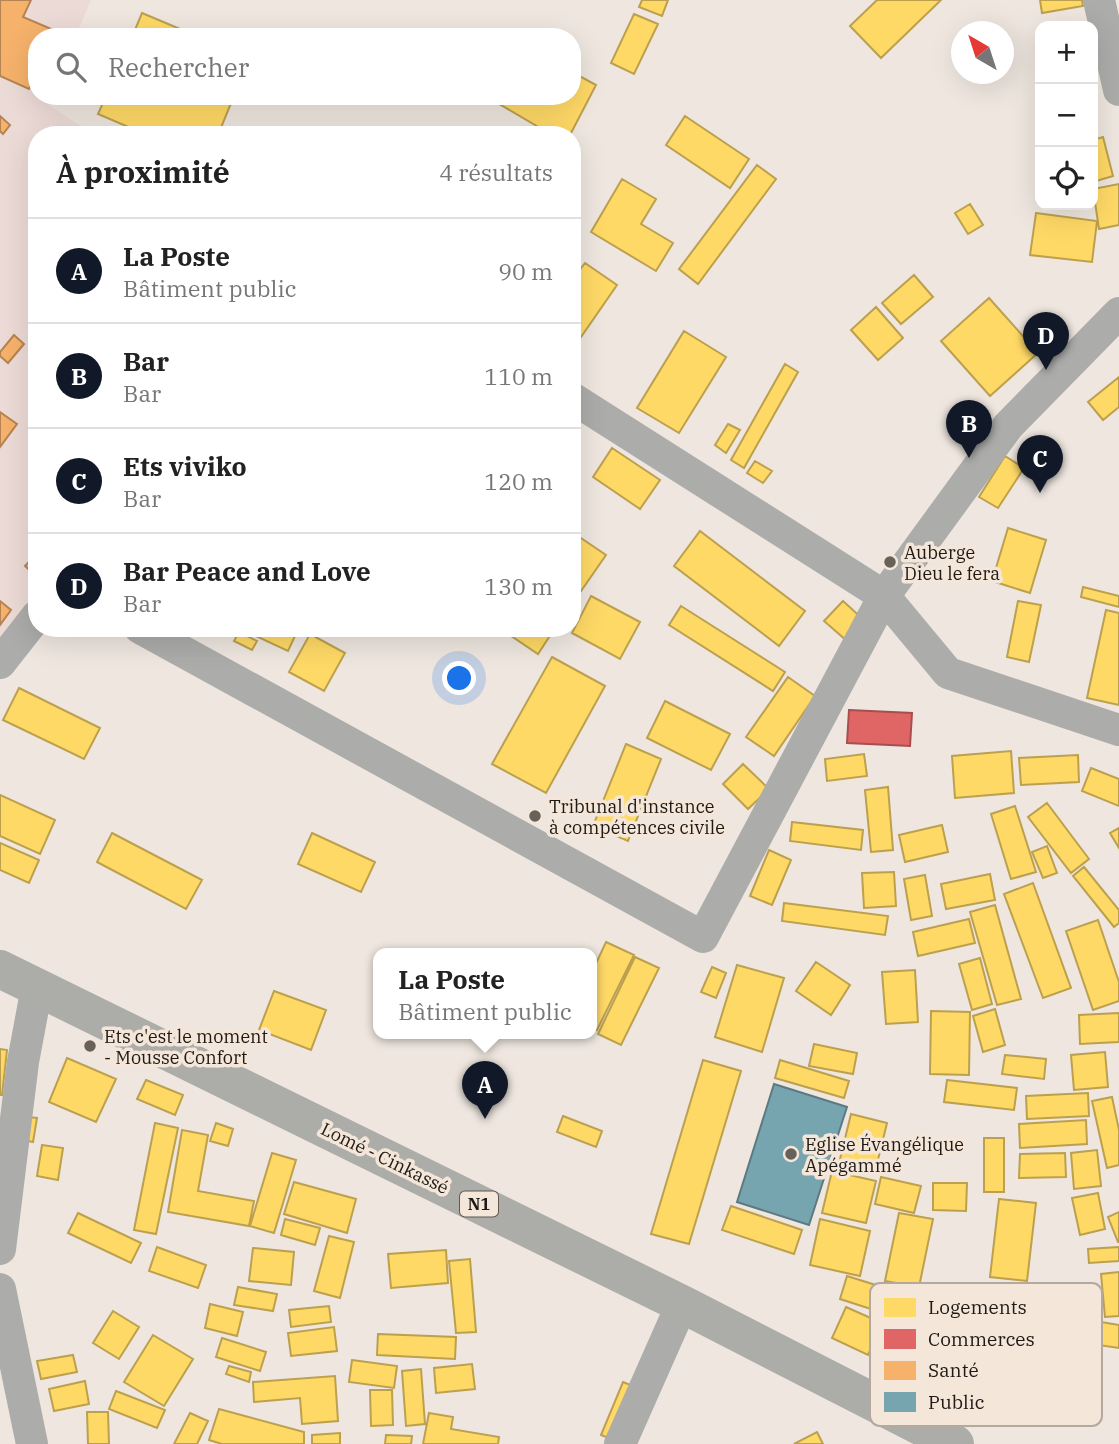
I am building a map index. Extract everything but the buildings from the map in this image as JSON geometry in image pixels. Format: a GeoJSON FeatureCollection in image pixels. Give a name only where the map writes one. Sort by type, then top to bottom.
{"type":"FeatureCollection","features":[{"type":"Feature","properties":{"kind":"highway","name":"Lomé - Cinkassé"},"geometry":{"type":"LineString","coordinates":[[0,969],[682,1304],[870,1400]]}},
{"type":"Feature","properties":{"kind":"highway","name":"Lomé - Cinkassé"},"geometry":{"type":"LineString","coordinates":[[920,1426],[955,1444]]}},
{"type":"Feature","properties":{"kind":"street"},"geometry":{"type":"LineString","coordinates":[[1099,0],[1119,90]]}},
{"type":"Feature","properties":{"kind":"street"},"geometry":{"type":"LineString","coordinates":[[156,637],[703,937],[884,596],[1008,426],[1119,313]]}},
{"type":"Feature","properties":{"kind":"street"},"geometry":{"type":"LineString","coordinates":[[581,404],[884,596],[948,673],[1119,730]]}},
{"type":"Feature","properties":{"kind":"street"},"geometry":{"type":"LineString","coordinates":[[0,663],[28,627]]}},
{"type":"Feature","properties":{"kind":"street"},"geometry":{"type":"LineString","coordinates":[[0,1249],[23,1062],[37,987]]}},
{"type":"Feature","properties":{"kind":"street"},"geometry":{"type":"LineString","coordinates":[[0,1289],[32,1444]]}},
{"type":"Feature","properties":{"kind":"street"},"geometry":{"type":"LineString","coordinates":[[620,1444],[682,1304]]}},
{"type":"Feature","properties":{"kind":"shaded area"},"geometry":{"type":"Polygon","coordinates":[[[0,0],[91,0],[79,28],[28,28],[28,105],[49,105],[80,126],[28,126],[28,607],[0,648],[0,0]]]}},
{"type":"Feature","properties":{"kind":"place","name":"Bar Peace and Love"},"geometry":{"type":"Point","coordinates":[1046,370]}},
{"type":"Feature","properties":{"kind":"place","name":"Bar"},"geometry":{"type":"Point","coordinates":[969,458]}},
{"type":"Feature","properties":{"kind":"place","name":"Ets viviko"},"geometry":{"type":"Point","coordinates":[1040,493]}},
{"type":"Feature","properties":{"kind":"place","name":"Auberge Dieu le fera"},"geometry":{"type":"Point","coordinates":[890,562]}},
{"type":"Feature","properties":{"kind":"place","name":"Tribunal d'instance à compétences civile"},"geometry":{"type":"Point","coordinates":[535,816]}},
{"type":"Feature","properties":{"kind":"place","name":"Ets c'est le moment - Mousse Confort"},"geometry":{"type":"Point","coordinates":[90,1046]}},
{"type":"Feature","properties":{"kind":"place","name":"La Poste"},"geometry":{"type":"Point","coordinates":[485,1119]}},
{"type":"Feature","properties":{"kind":"place","name":"Eglise Évangélique Apégammé"},"geometry":{"type":"Point","coordinates":[791,1154]}}]}
